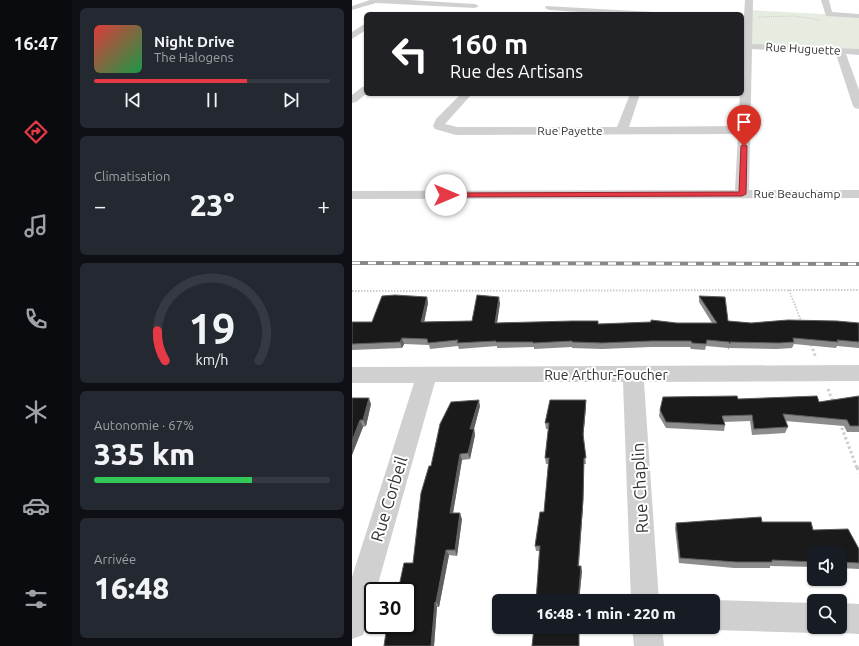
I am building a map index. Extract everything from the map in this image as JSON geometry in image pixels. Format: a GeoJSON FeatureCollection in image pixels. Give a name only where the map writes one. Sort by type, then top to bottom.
{"type":"FeatureCollection","features":[{"type":"Feature","properties":{"kind":"street"},"geometry":{"type":"LineString","coordinates":[[352,8],[375,1],[385,0],[478,4],[468,12]]}},
{"type":"Feature","properties":{"kind":"street"},"geometry":{"type":"LineString","coordinates":[[546,11],[557,0]]}},
{"type":"Feature","properties":{"kind":"street"},"geometry":{"type":"LineString","coordinates":[[742,194],[747,46],[746,18],[749,0]]}},
{"type":"Feature","properties":{"kind":"street"},"geometry":{"type":"LineString","coordinates":[[825,0],[829,14],[859,16]]}},
{"type":"Feature","properties":{"kind":"street"},"geometry":{"type":"LineString","coordinates":[[546,11],[582,12]]}},
{"type":"Feature","properties":{"kind":"street"},"geometry":{"type":"LineString","coordinates":[[352,36],[364,23]]}},
{"type":"Feature","properties":{"kind":"street","name":"Rue Huguette"},"geometry":{"type":"LineString","coordinates":[[747,46],[859,52]]}},
{"type":"Feature","properties":{"kind":"street"},"geometry":{"type":"LineString","coordinates":[[840,51],[859,106]]}},
{"type":"Feature","properties":{"kind":"street"},"geometry":{"type":"LineString","coordinates":[[352,100],[364,91]]}},
{"type":"Feature","properties":{"kind":"street","name":"Rue Payette"},"geometry":{"type":"LineString","coordinates":[[465,96],[440,122],[439,126],[456,131],[744,130]]}},
{"type":"Feature","properties":{"kind":"street"},"geometry":{"type":"LineString","coordinates":[[622,131],[634,96]]}},
{"type":"Feature","properties":{"kind":"street","name":"Rue Beauchamp"},"geometry":{"type":"LineString","coordinates":[[352,195],[859,194]]}},
{"type":"Feature","properties":{"kind":"street","name":"Rue Arthur-Foucher"},"geometry":{"type":"LineString","coordinates":[[352,375],[859,373]]}},
{"type":"Feature","properties":{"kind":"street","name":"Rue Corbeil"},"geometry":{"type":"LineString","coordinates":[[352,624],[427,375]]}},
{"type":"Feature","properties":{"kind":"street","name":"Rue Chaplin"},"geometry":{"type":"LineString","coordinates":[[633,375],[645,594]]}},
{"type":"Feature","properties":{"kind":"street"},"geometry":{"type":"LineString","coordinates":[[720,615],[807,618]]}},
{"type":"Feature","properties":{"kind":"street"},"geometry":{"type":"LineString","coordinates":[[847,618],[859,619]]}},
{"type":"Feature","properties":{"kind":"street"},"geometry":{"type":"LineString","coordinates":[[647,634],[648,646]]}},
{"type":"Feature","properties":{"kind":"path"},"geometry":{"type":"LineString","coordinates":[[746,18],[795,16],[824,20]]}},
{"type":"Feature","properties":{"kind":"path"},"geometry":{"type":"LineString","coordinates":[[789,290],[803,324]]}},
{"type":"Feature","properties":{"kind":"path"},"geometry":{"type":"LineString","coordinates":[[352,291],[859,290]]}},
{"type":"Feature","properties":{"kind":"path"},"geometry":{"type":"LineString","coordinates":[[808,338],[835,408]]}},
{"type":"Feature","properties":{"kind":"path"},"geometry":{"type":"LineString","coordinates":[[838,416],[859,473]]}},
{"type":"Feature","properties":{"kind":"shaded area"},"geometry":{"type":"Polygon","coordinates":[[[749,10],[859,16],[859,52],[747,46],[749,10]]]}},
{"type":"Feature","properties":{"kind":"building"},"geometry":{"type":"Polygon","coordinates":[[[395,295],[427,297],[421,322],[472,321],[477,295],[499,297],[495,323],[598,321],[598,324],[651,322],[651,320],[677,323],[717,323],[699,296],[725,297],[728,321],[751,323],[788,320],[859,323],[859,342],[837,340],[838,342],[793,338],[794,342],[730,342],[730,344],[729,342],[707,340],[706,344],[692,343],[691,341],[602,343],[572,341],[533,343],[496,341],[457,343],[458,340],[428,343],[427,339],[402,338],[400,342],[352,344],[352,322],[372,322],[382,296],[395,295]]]}},
{"type":"Feature","properties":{"kind":"building"},"geometry":{"type":"Polygon","coordinates":[[[737,396],[738,399],[817,396],[819,402],[859,396],[859,426],[850,426],[847,420],[783,414],[788,427],[754,429],[752,415],[722,416],[725,425],[666,422],[660,410],[663,397],[737,396]]]}},
{"type":"Feature","properties":{"kind":"building"},"geometry":{"type":"Polygon","coordinates":[[[352,398],[369,398],[363,420],[360,420],[352,441],[352,398]]]}},
{"type":"Feature","properties":{"kind":"building"},"geometry":{"type":"Polygon","coordinates":[[[479,400],[470,429],[474,429],[468,453],[460,454],[450,513],[460,513],[455,550],[446,550],[435,602],[431,646],[384,646],[386,634],[416,634],[416,582],[400,582],[404,563],[413,563],[421,493],[429,466],[431,466],[440,424],[451,402],[479,400]]]}},
{"type":"Feature","properties":{"kind":"building"},"geometry":{"type":"Polygon","coordinates":[[[550,400],[586,400],[583,434],[586,458],[584,458],[583,500],[578,566],[581,566],[579,594],[537,594],[540,546],[535,546],[540,512],[544,512],[549,458],[545,458],[549,423],[545,423],[550,400]]]}},
{"type":"Feature","properties":{"kind":"building"},"geometry":{"type":"Polygon","coordinates":[[[761,517],[762,522],[811,522],[813,530],[848,529],[859,549],[859,563],[847,562],[847,546],[807,546],[807,562],[772,560],[772,562],[736,562],[680,558],[676,523],[761,517]]]}},
{"type":"Feature","properties":{"kind":"building"},"geometry":{"type":"Polygon","coordinates":[[[533,634],[579,634],[579,646],[532,646],[533,634]]]}},
{"type":"Feature","properties":{"kind":"railway"},"geometry":{"type":"LineString","coordinates":[[352,263],[859,264]]}},
{"type":"Feature","properties":{"kind":"route"},"geometry":{"type":"LineString","coordinates":[[446,195],[742,194],[744,146]]}}]}
